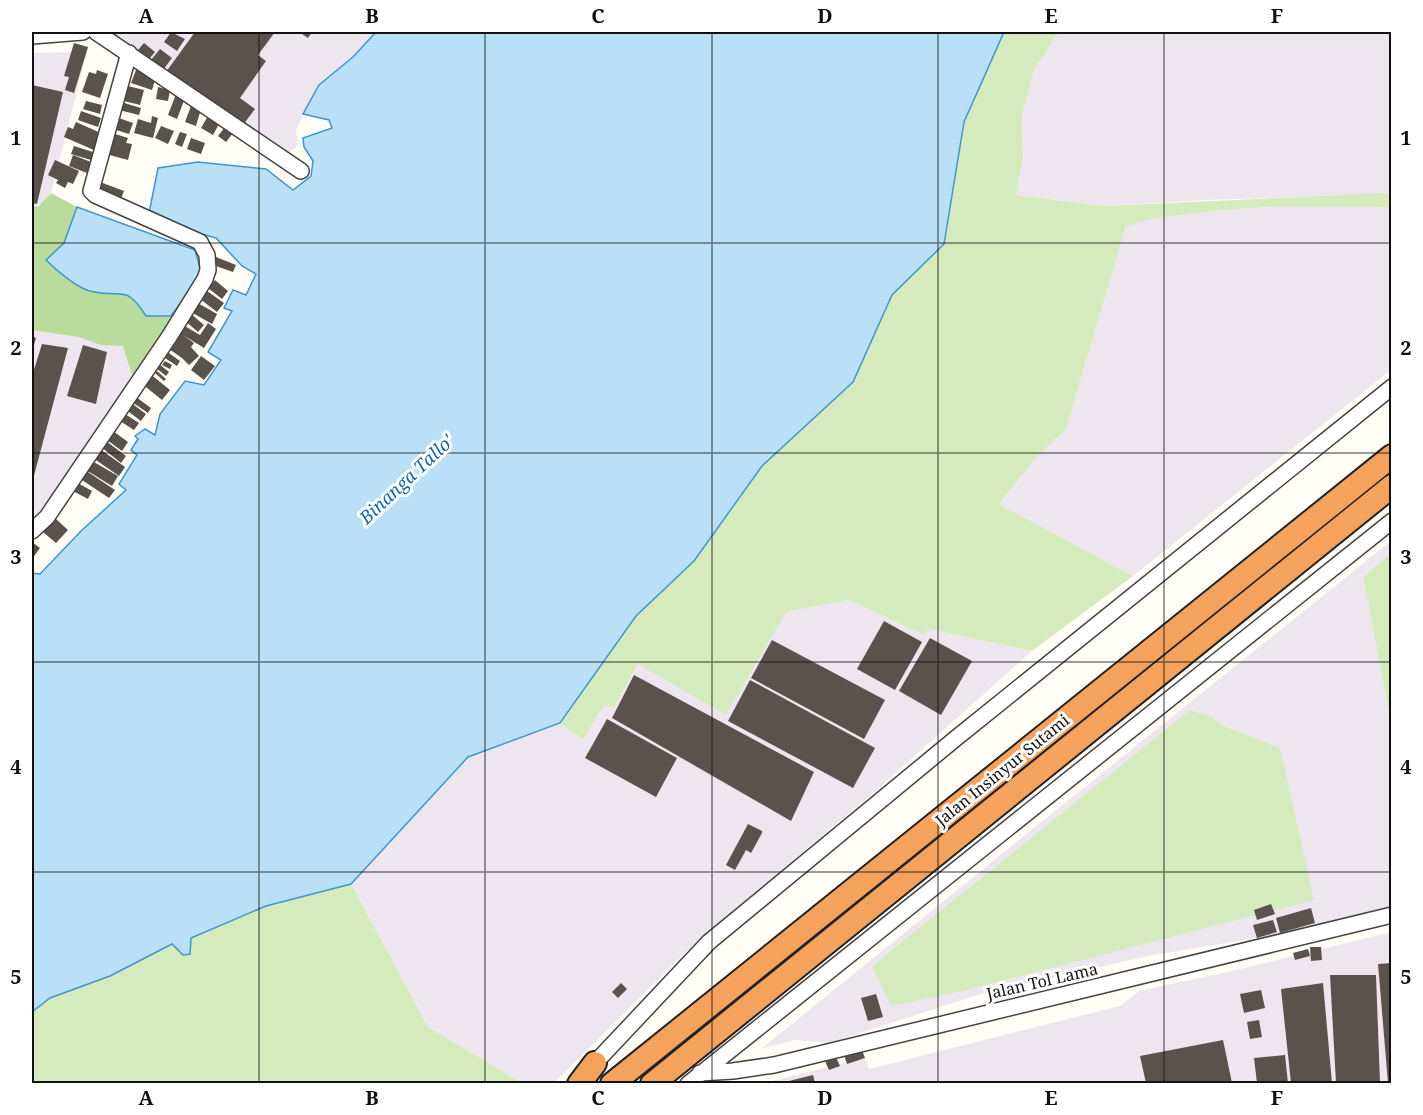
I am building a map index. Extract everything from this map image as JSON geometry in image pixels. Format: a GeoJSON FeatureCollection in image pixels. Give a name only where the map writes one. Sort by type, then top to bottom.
{"type":"FeatureCollection","features":[{"type":"Feature","properties":{"kind":"highway","name":"Jalan Insinyur Sutami"},"geometry":{"type":"LineString","coordinates":[[612,1083],[1392,456]]}},
{"type":"Feature","properties":{"kind":"highway","name":"Jalan Insinyur Sutami"},"geometry":{"type":"LineString","coordinates":[[652,1083],[1392,486]]}},
{"type":"Feature","properties":{"kind":"highway"},"geometry":{"type":"LineString","coordinates":[[579,1083],[595,1063]]}},
{"type":"Feature","properties":{"kind":"street"},"geometry":{"type":"LineString","coordinates":[[32,36],[82,32]]}},
{"type":"Feature","properties":{"kind":"street"},"geometry":{"type":"LineString","coordinates":[[96,32],[301,171]]}},
{"type":"Feature","properties":{"kind":"street"},"geometry":{"type":"LineString","coordinates":[[32,531],[47,517],[58,502],[169,337],[207,274],[207,255],[200,242],[95,195],[91,191],[129,53]]}},
{"type":"Feature","properties":{"kind":"street"},"geometry":{"type":"LineString","coordinates":[[595,1063],[709,942],[955,739],[1392,387]]}},
{"type":"Feature","properties":{"kind":"street"},"geometry":{"type":"LineString","coordinates":[[688,1083],[1392,521]]}},
{"type":"Feature","properties":{"kind":"street","name":"Jalan Tol Lama"},"geometry":{"type":"LineString","coordinates":[[700,1073],[774,1065],[1392,915]]}},
{"type":"Feature","properties":{"kind":"shaded area"},"geometry":{"type":"Polygon","coordinates":[[[377,32],[353,57],[319,85],[296,130],[298,145],[280,160],[108,33],[377,32]]]}},
{"type":"Feature","properties":{"kind":"shaded area"},"geometry":{"type":"Polygon","coordinates":[[[1057,32],[1391,32],[1391,194],[1105,206],[1016,195],[1023,157],[1022,115],[1035,68],[1057,32]]]}},
{"type":"Feature","properties":{"kind":"shaded area"},"geometry":{"type":"Polygon","coordinates":[[[88,47],[51,193],[38,208],[32,206],[32,53],[71,52],[88,47]]]}},
{"type":"Feature","properties":{"kind":"shaded area"},"geometry":{"type":"Polygon","coordinates":[[[1328,205],[1391,208],[1391,370],[1133,576],[999,504],[1034,460],[1066,429],[1126,226],[1145,219],[1228,209],[1328,205]]]}},
{"type":"Feature","properties":{"kind":"shaded area"},"geometry":{"type":"Polygon","coordinates":[[[32,308],[168,341],[32,534],[32,308]]]}},
{"type":"Feature","properties":{"kind":"shaded area"},"geometry":{"type":"Polygon","coordinates":[[[1391,541],[1391,553],[1363,577],[1391,723],[1391,910],[1334,925],[1148,956],[978,995],[829,1043],[794,1040],[761,1049],[1391,541]],[[1210,716],[872,965],[1280,748],[1222,725],[1210,716]]]}},
{"type":"Feature","properties":{"kind":"shaded area"},"geometry":{"type":"Polygon","coordinates":[[[849,600],[924,635],[927,629],[1032,651],[881,786],[695,943],[554,1083],[522,1083],[428,1027],[351,884],[468,757],[560,723],[583,740],[604,705],[613,708],[638,664],[786,612],[849,600]]]}},
{"type":"Feature","properties":{"kind":"shaded area"},"geometry":{"type":"Polygon","coordinates":[[[1391,932],[1391,1083],[760,1084],[865,1058],[869,1069],[1120,1006],[1139,991],[1241,969],[1391,932]]]}},
{"type":"Feature","properties":{"kind":"green space"},"geometry":{"type":"Polygon","coordinates":[[[1004,32],[1057,32],[1035,68],[1022,115],[1023,157],[1016,195],[1105,206],[1386,193],[1391,194],[1391,208],[1319,206],[1247,208],[1162,217],[1126,226],[1066,429],[1034,460],[999,504],[1133,576],[1032,651],[928,629],[924,635],[849,600],[786,612],[726,715],[638,664],[613,708],[604,705],[583,740],[560,723],[636,616],[694,561],[762,466],[853,382],[892,295],[944,244],[964,122],[1004,32]]]}},
{"type":"Feature","properties":{"kind":"green space"},"geometry":{"type":"Polygon","coordinates":[[[51,193],[77,207],[64,243],[47,260],[92,292],[123,292],[138,303],[146,316],[175,317],[132,375],[123,346],[101,345],[79,337],[32,330],[32,206],[38,207],[51,193]]]}},
{"type":"Feature","properties":{"kind":"green space"},"geometry":{"type":"Polygon","coordinates":[[[1391,553],[1391,723],[1363,577],[1391,553]]]}},
{"type":"Feature","properties":{"kind":"green space"},"geometry":{"type":"Polygon","coordinates":[[[1190,710],[1210,716],[1222,725],[1280,748],[1314,900],[963,991],[891,1006],[872,966],[1190,710]]]}},
{"type":"Feature","properties":{"kind":"green space"},"geometry":{"type":"Polygon","coordinates":[[[351,884],[428,1027],[522,1083],[32,1084],[32,1012],[50,998],[110,976],[172,944],[183,955],[191,938],[267,906],[351,884]]]}},
{"type":"Feature","properties":{"kind":"water","name":"Binanga Tallo'"},"geometry":{"type":"Polygon","coordinates":[[[376,32],[1004,32],[964,122],[944,244],[892,295],[853,382],[762,466],[694,561],[636,616],[560,723],[468,757],[351,884],[266,906],[191,938],[190,954],[183,955],[172,944],[110,976],[50,998],[32,1012],[32,573],[40,574],[81,531],[126,490],[119,484],[137,455],[131,450],[138,439],[135,436],[145,429],[155,435],[160,414],[185,381],[204,385],[221,360],[208,352],[232,311],[224,308],[233,290],[246,295],[256,274],[242,266],[216,238],[179,228],[149,213],[158,168],[198,162],[266,169],[293,190],[311,176],[313,161],[304,147],[303,138],[332,128],[329,120],[303,114],[319,85],[353,57],[376,32]]]}},
{"type":"Feature","properties":{"kind":"water"},"geometry":{"type":"Polygon","coordinates":[[[77,207],[195,250],[200,268],[199,278],[171,316],[146,316],[134,300],[123,294],[88,291],[75,284],[46,260],[64,243],[77,207]]]}},
{"type":"Feature","properties":{"kind":"building"},"geometry":{"type":"Polygon","coordinates":[[[171,32],[185,39],[177,51],[164,42],[171,32]]]}},
{"type":"Feature","properties":{"kind":"building"},"geometry":{"type":"Polygon","coordinates":[[[195,32],[275,32],[258,55],[266,61],[240,98],[255,109],[243,125],[166,72],[195,32]]]}},
{"type":"Feature","properties":{"kind":"building"},"geometry":{"type":"Polygon","coordinates":[[[299,32],[312,32],[308,38],[299,32]]]}},
{"type":"Feature","properties":{"kind":"building"},"geometry":{"type":"Polygon","coordinates":[[[74,43],[88,47],[74,93],[65,90],[69,77],[64,76],[74,43]]]}},
{"type":"Feature","properties":{"kind":"building"},"geometry":{"type":"Polygon","coordinates":[[[144,43],[155,52],[150,58],[138,50],[144,43]]]}},
{"type":"Feature","properties":{"kind":"building"},"geometry":{"type":"Polygon","coordinates":[[[160,49],[172,58],[163,70],[151,60],[160,49]]]}},
{"type":"Feature","properties":{"kind":"building"},"geometry":{"type":"Polygon","coordinates":[[[97,70],[108,74],[100,98],[82,92],[89,72],[96,74],[97,70]]]}},
{"type":"Feature","properties":{"kind":"building"},"geometry":{"type":"Polygon","coordinates":[[[136,70],[156,77],[152,90],[131,83],[136,70]]]}},
{"type":"Feature","properties":{"kind":"building"},"geometry":{"type":"Polygon","coordinates":[[[32,85],[63,92],[37,204],[32,203],[32,85]]]}},
{"type":"Feature","properties":{"kind":"building"},"geometry":{"type":"Polygon","coordinates":[[[124,85],[144,90],[140,105],[120,100],[124,85]]]}},
{"type":"Feature","properties":{"kind":"building"},"geometry":{"type":"Polygon","coordinates":[[[158,87],[170,90],[168,101],[156,99],[158,87]]]}},
{"type":"Feature","properties":{"kind":"building"},"geometry":{"type":"Polygon","coordinates":[[[176,94],[185,98],[177,119],[168,115],[176,94]]]}},
{"type":"Feature","properties":{"kind":"building"},"geometry":{"type":"Polygon","coordinates":[[[86,101],[102,105],[100,114],[83,109],[86,101]]]}},
{"type":"Feature","properties":{"kind":"building"},"geometry":{"type":"Polygon","coordinates":[[[121,102],[141,108],[139,115],[119,110],[121,102]]]}},
{"type":"Feature","properties":{"kind":"building"},"geometry":{"type":"Polygon","coordinates":[[[191,106],[201,109],[196,126],[185,122],[191,106]]]}},
{"type":"Feature","properties":{"kind":"building"},"geometry":{"type":"Polygon","coordinates":[[[81,111],[101,118],[98,127],[78,120],[81,111]]]}},
{"type":"Feature","properties":{"kind":"building"},"geometry":{"type":"Polygon","coordinates":[[[152,116],[158,118],[153,138],[134,133],[138,119],[151,123],[152,116]]]}},
{"type":"Feature","properties":{"kind":"building"},"geometry":{"type":"Polygon","coordinates":[[[208,116],[220,122],[213,135],[201,128],[208,116]]]}},
{"type":"Feature","properties":{"kind":"building"},"geometry":{"type":"Polygon","coordinates":[[[116,117],[133,123],[129,134],[113,129],[116,117]]]}},
{"type":"Feature","properties":{"kind":"building"},"geometry":{"type":"Polygon","coordinates":[[[76,122],[103,134],[96,151],[64,137],[68,127],[73,129],[76,122]]]}},
{"type":"Feature","properties":{"kind":"building"},"geometry":{"type":"Polygon","coordinates":[[[161,126],[174,131],[168,144],[155,138],[161,126]]]}},
{"type":"Feature","properties":{"kind":"building"},"geometry":{"type":"Polygon","coordinates":[[[225,127],[233,133],[226,142],[218,136],[225,127]]]}},
{"type":"Feature","properties":{"kind":"building"},"geometry":{"type":"Polygon","coordinates":[[[180,132],[187,134],[182,147],[175,144],[180,132]]]}},
{"type":"Feature","properties":{"kind":"building"},"geometry":{"type":"Polygon","coordinates":[[[112,133],[128,138],[126,143],[132,144],[128,160],[106,154],[112,133]]]}},
{"type":"Feature","properties":{"kind":"building"},"geometry":{"type":"Polygon","coordinates":[[[191,138],[205,143],[201,154],[187,149],[191,138]]]}},
{"type":"Feature","properties":{"kind":"building"},"geometry":{"type":"Polygon","coordinates":[[[74,146],[93,152],[91,160],[71,154],[74,146]]]}},
{"type":"Feature","properties":{"kind":"building"},"geometry":{"type":"Polygon","coordinates":[[[73,155],[91,162],[87,173],[69,166],[73,155]]]}},
{"type":"Feature","properties":{"kind":"building"},"geometry":{"type":"Polygon","coordinates":[[[55,160],[79,171],[73,184],[68,182],[65,188],[56,183],[58,180],[48,175],[55,160]]]}},
{"type":"Feature","properties":{"kind":"building"},"geometry":{"type":"Polygon","coordinates":[[[100,182],[124,191],[120,201],[96,192],[100,182]]]}},
{"type":"Feature","properties":{"kind":"building"},"geometry":{"type":"Polygon","coordinates":[[[216,257],[236,265],[233,272],[213,265],[216,257]]]}},
{"type":"Feature","properties":{"kind":"building"},"geometry":{"type":"Polygon","coordinates":[[[215,280],[228,291],[222,299],[208,288],[215,280]]]}},
{"type":"Feature","properties":{"kind":"building"},"geometry":{"type":"Polygon","coordinates":[[[207,291],[224,303],[217,312],[200,299],[207,291]]]}},
{"type":"Feature","properties":{"kind":"building"},"geometry":{"type":"Polygon","coordinates":[[[196,302],[217,314],[212,324],[191,312],[196,302]]]}},
{"type":"Feature","properties":{"kind":"building"},"geometry":{"type":"Polygon","coordinates":[[[190,313],[204,325],[198,332],[184,320],[190,313]]]}},
{"type":"Feature","properties":{"kind":"building"},"geometry":{"type":"Polygon","coordinates":[[[208,323],[216,329],[204,348],[183,335],[194,343],[191,347],[199,356],[189,365],[166,347],[183,325],[200,335],[208,323]]]}},
{"type":"Feature","properties":{"kind":"building"},"geometry":{"type":"Polygon","coordinates":[[[32,336],[36,338],[32,351],[32,336]]]}},
{"type":"Feature","properties":{"kind":"building"},"geometry":{"type":"Polygon","coordinates":[[[42,344],[68,348],[32,483],[32,376],[42,344]]]}},
{"type":"Feature","properties":{"kind":"building"},"geometry":{"type":"Polygon","coordinates":[[[83,345],[107,352],[96,404],[67,396],[83,345]]]}},
{"type":"Feature","properties":{"kind":"building"},"geometry":{"type":"Polygon","coordinates":[[[166,351],[180,361],[177,366],[162,356],[166,351]]]}},
{"type":"Feature","properties":{"kind":"building"},"geometry":{"type":"Polygon","coordinates":[[[201,356],[215,366],[204,380],[191,370],[201,356]]]}},
{"type":"Feature","properties":{"kind":"building"},"geometry":{"type":"Polygon","coordinates":[[[165,361],[172,365],[170,369],[162,365],[165,361]]]}},
{"type":"Feature","properties":{"kind":"building"},"geometry":{"type":"Polygon","coordinates":[[[159,364],[169,372],[166,376],[156,368],[159,364]]]}},
{"type":"Feature","properties":{"kind":"building"},"geometry":{"type":"Polygon","coordinates":[[[157,371],[166,379],[164,381],[155,373],[157,371]]]}},
{"type":"Feature","properties":{"kind":"building"},"geometry":{"type":"Polygon","coordinates":[[[149,373],[170,390],[162,400],[141,383],[149,373]]]}},
{"type":"Feature","properties":{"kind":"building"},"geometry":{"type":"Polygon","coordinates":[[[136,397],[151,408],[148,413],[132,402],[136,397]]]}},
{"type":"Feature","properties":{"kind":"building"},"geometry":{"type":"Polygon","coordinates":[[[130,402],[146,414],[141,421],[125,409],[130,402]]]}},
{"type":"Feature","properties":{"kind":"building"},"geometry":{"type":"Polygon","coordinates":[[[125,414],[139,423],[134,430],[120,421],[125,414]]]}},
{"type":"Feature","properties":{"kind":"building"},"geometry":{"type":"Polygon","coordinates":[[[113,431],[128,442],[122,451],[107,440],[113,431]]]}},
{"type":"Feature","properties":{"kind":"building"},"geometry":{"type":"Polygon","coordinates":[[[106,441],[126,456],[121,463],[101,447],[106,441]]]}},
{"type":"Feature","properties":{"kind":"building"},"geometry":{"type":"Polygon","coordinates":[[[100,449],[125,467],[119,476],[93,458],[100,449]]]}},
{"type":"Feature","properties":{"kind":"building"},"geometry":{"type":"Polygon","coordinates":[[[92,461],[118,476],[112,486],[86,470],[92,461]]]}},
{"type":"Feature","properties":{"kind":"building"},"geometry":{"type":"Polygon","coordinates":[[[85,470],[115,490],[109,498],[79,478],[85,470]]]}},
{"type":"Feature","properties":{"kind":"building"},"geometry":{"type":"Polygon","coordinates":[[[76,482],[92,491],[88,499],[71,490],[76,482]]]}},
{"type":"Feature","properties":{"kind":"building"},"geometry":{"type":"Polygon","coordinates":[[[55,518],[68,530],[56,543],[43,532],[55,518]]]}},
{"type":"Feature","properties":{"kind":"building"},"geometry":{"type":"Polygon","coordinates":[[[32,542],[40,548],[32,559],[32,542]]]}},
{"type":"Feature","properties":{"kind":"building"},"geometry":{"type":"Polygon","coordinates":[[[884,621],[922,642],[895,690],[857,669],[884,621]]]}},
{"type":"Feature","properties":{"kind":"building"},"geometry":{"type":"Polygon","coordinates":[[[930,638],[972,661],[941,715],[899,691],[930,638]]]}},
{"type":"Feature","properties":{"kind":"building"},"geometry":{"type":"Polygon","coordinates":[[[772,640],[885,700],[864,739],[751,678],[772,640]]]}},
{"type":"Feature","properties":{"kind":"building"},"geometry":{"type":"Polygon","coordinates":[[[634,675],[814,772],[791,821],[612,718],[634,675]]]}},
{"type":"Feature","properties":{"kind":"building"},"geometry":{"type":"Polygon","coordinates":[[[750,680],[875,748],[853,788],[728,721],[750,680]]]}},
{"type":"Feature","properties":{"kind":"building"},"geometry":{"type":"Polygon","coordinates":[[[607,719],[677,758],[656,797],[585,758],[607,719]]]}},
{"type":"Feature","properties":{"kind":"building"},"geometry":{"type":"Polygon","coordinates":[[[748,824],[762,833],[751,853],[746,850],[735,870],[726,865],[748,824]]]}},
{"type":"Feature","properties":{"kind":"building"},"geometry":{"type":"Polygon","coordinates":[[[1271,904],[1275,914],[1257,920],[1254,910],[1271,904]]]}},
{"type":"Feature","properties":{"kind":"building"},"geometry":{"type":"Polygon","coordinates":[[[1311,908],[1315,923],[1280,933],[1276,918],[1311,908]]]}},
{"type":"Feature","properties":{"kind":"building"},"geometry":{"type":"Polygon","coordinates":[[[1273,920],[1277,932],[1257,938],[1253,925],[1273,920]]]}},
{"type":"Feature","properties":{"kind":"building"},"geometry":{"type":"Polygon","coordinates":[[[1310,947],[1321,947],[1322,960],[1311,961],[1310,947]]]}},
{"type":"Feature","properties":{"kind":"building"},"geometry":{"type":"Polygon","coordinates":[[[1308,949],[1310,956],[1295,960],[1293,953],[1308,949]]]}},
{"type":"Feature","properties":{"kind":"building"},"geometry":{"type":"Polygon","coordinates":[[[1392,963],[1392,1083],[1388,1083],[1378,964],[1392,963]]]}},
{"type":"Feature","properties":{"kind":"building"},"geometry":{"type":"Polygon","coordinates":[[[1330,975],[1376,975],[1380,1083],[1336,1083],[1330,975]]]}},
{"type":"Feature","properties":{"kind":"building"},"geometry":{"type":"Polygon","coordinates":[[[621,983],[627,989],[618,998],[612,992],[621,983]]]}},
{"type":"Feature","properties":{"kind":"building"},"geometry":{"type":"Polygon","coordinates":[[[1323,983],[1332,1083],[1291,1083],[1281,989],[1323,983]]]}},
{"type":"Feature","properties":{"kind":"building"},"geometry":{"type":"Polygon","coordinates":[[[1261,990],[1265,1008],[1244,1013],[1240,994],[1261,990]]]}},
{"type":"Feature","properties":{"kind":"building"},"geometry":{"type":"Polygon","coordinates":[[[876,994],[883,1017],[868,1021],[861,998],[876,994]]]}},
{"type":"Feature","properties":{"kind":"building"},"geometry":{"type":"Polygon","coordinates":[[[1259,1020],[1262,1037],[1250,1039],[1247,1022],[1259,1020]]]}},
{"type":"Feature","properties":{"kind":"building"},"geometry":{"type":"Polygon","coordinates":[[[1223,1040],[1232,1083],[1146,1083],[1140,1056],[1223,1040]]]}},
{"type":"Feature","properties":{"kind":"building"},"geometry":{"type":"Polygon","coordinates":[[[861,1048],[865,1058],[847,1064],[844,1055],[861,1048]]]}},
{"type":"Feature","properties":{"kind":"building"},"geometry":{"type":"Polygon","coordinates":[[[1285,1055],[1288,1083],[1257,1083],[1254,1058],[1285,1055]]]}},
{"type":"Feature","properties":{"kind":"building"},"geometry":{"type":"Polygon","coordinates":[[[836,1057],[840,1066],[829,1070],[825,1061],[836,1057]]]}},
{"type":"Feature","properties":{"kind":"building"},"geometry":{"type":"Polygon","coordinates":[[[813,1075],[815,1083],[781,1083],[813,1075]]]}}]}
